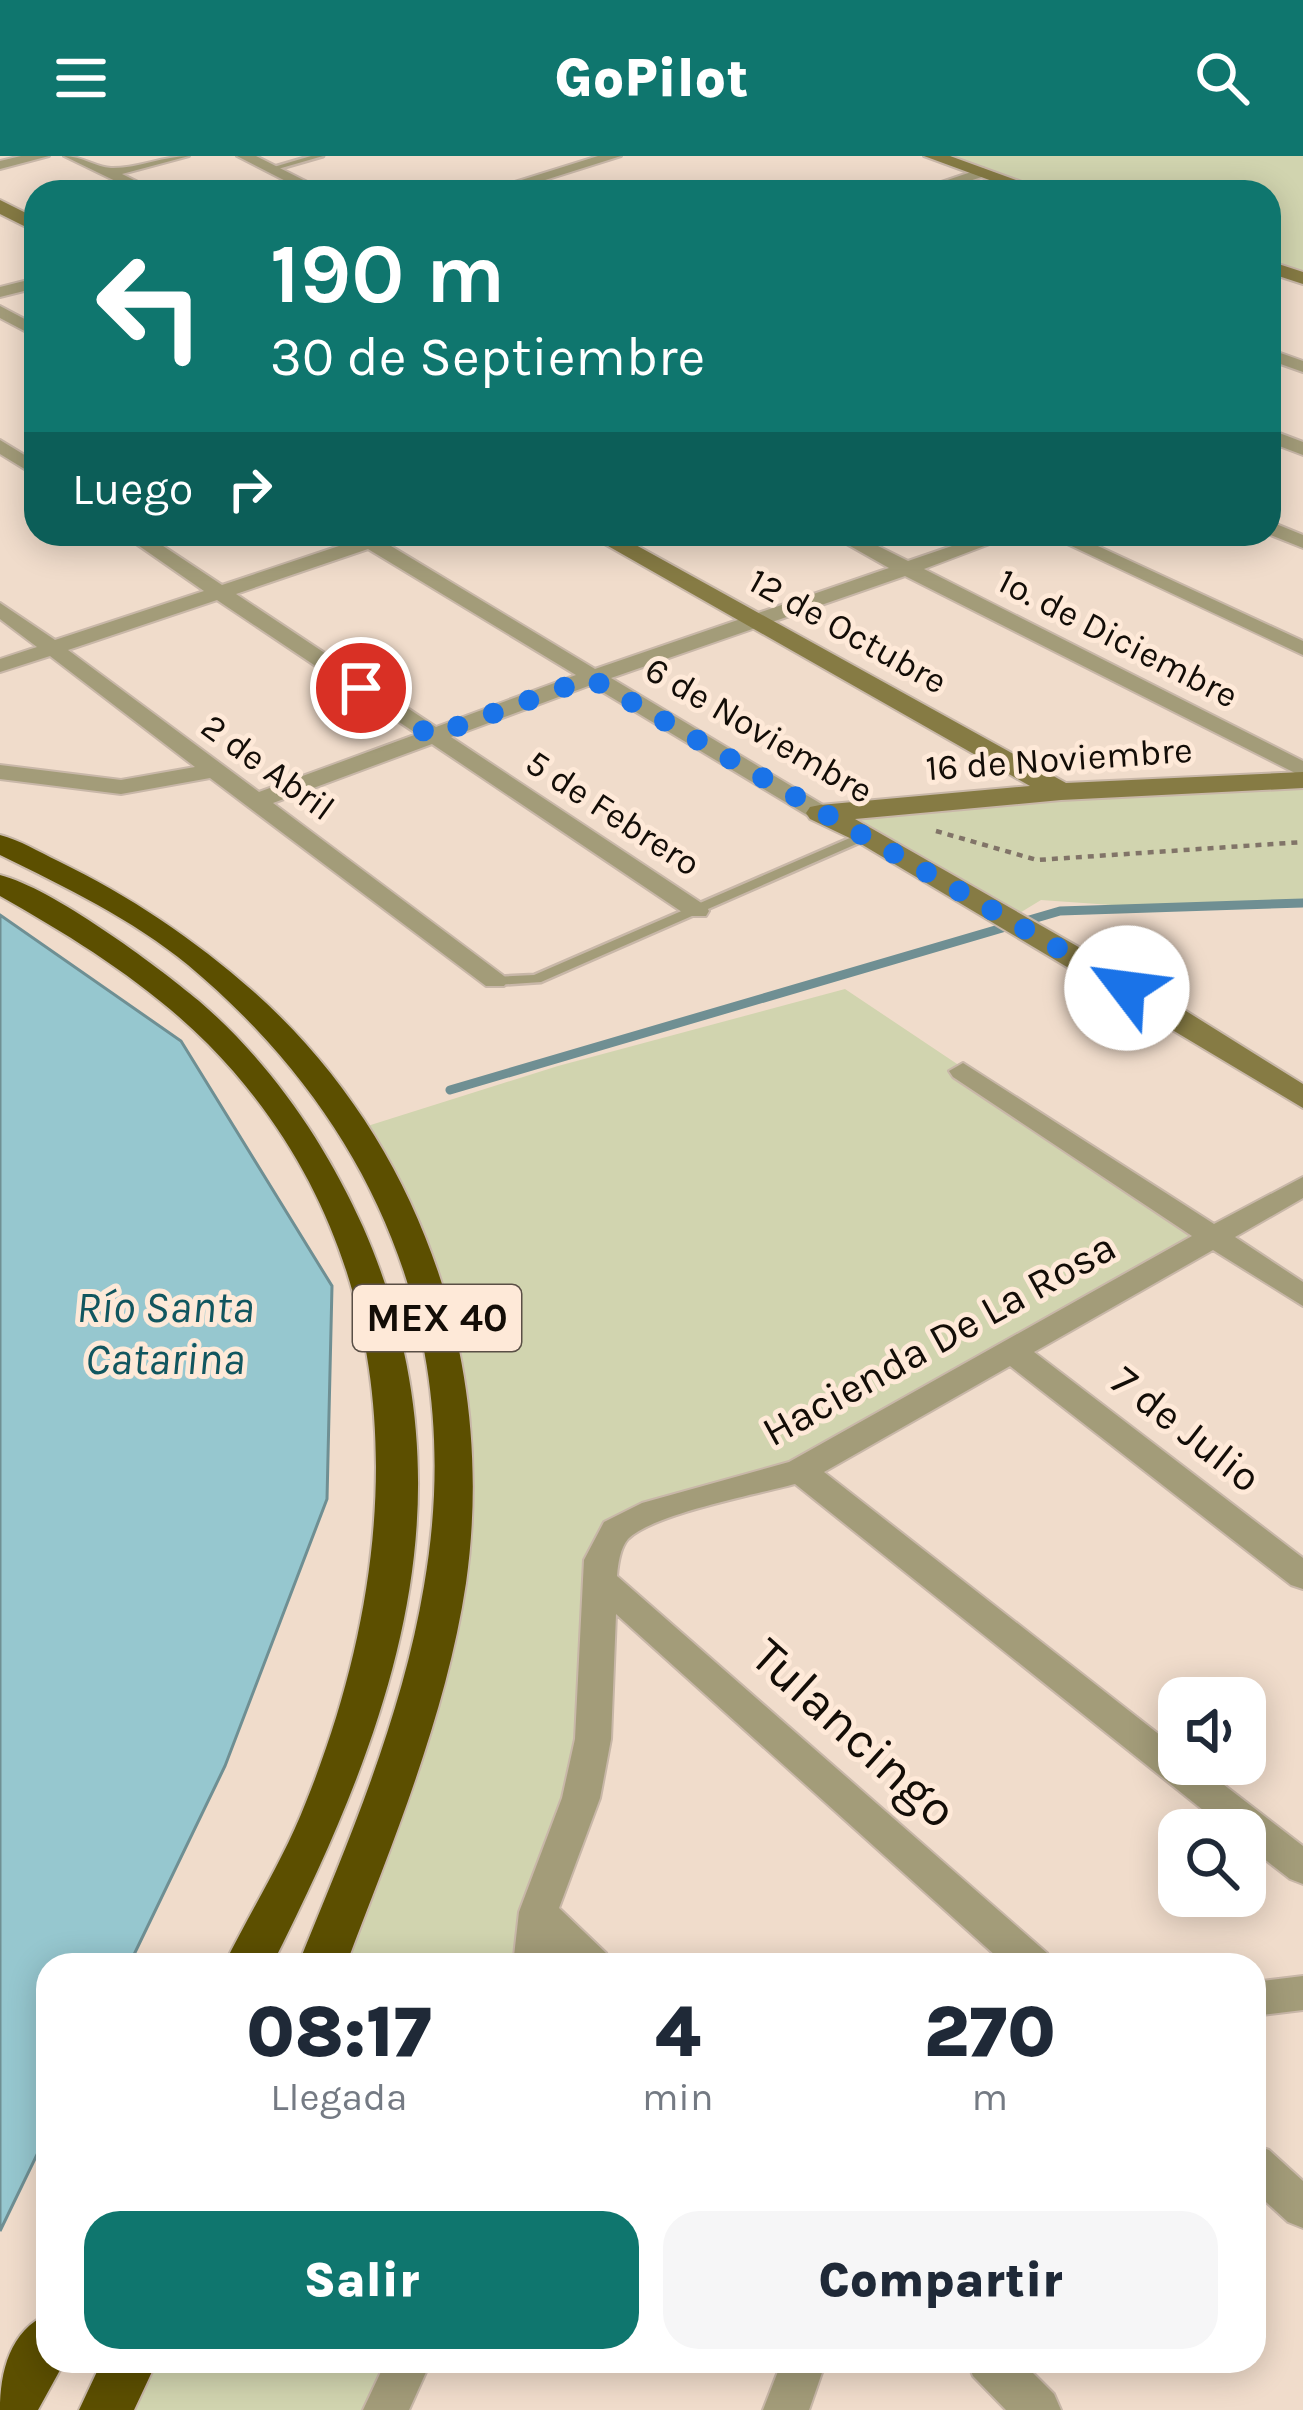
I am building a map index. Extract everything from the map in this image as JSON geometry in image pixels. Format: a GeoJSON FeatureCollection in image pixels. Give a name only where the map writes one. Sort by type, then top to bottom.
{"type":"FeatureCollection","features":[{"type":"Feature","properties":{"kind":"highway","name":"MEX 40"},"geometry":{"type":"LineString","coordinates":[[0,844],[89,888],[180,947],[263,1013],[308,1062],[373,1150],[410,1231],[439,1326],[452,1422],[452,1530],[432,1648],[400,1764],[327,1953]]}},
{"type":"Feature","properties":{"kind":"highway","name":"MEX 40"},"geometry":{"type":"LineString","coordinates":[[0,884],[98,938],[158,984],[220,1038],[270,1093],[317,1161],[353,1242],[377,1322],[394,1409],[398,1511],[383,1618],[338,1778],[254,1953]]}},
{"type":"Feature","properties":{"kind":"highway"},"geometry":{"type":"LineString","coordinates":[[8,2410],[36,2361]]}},
{"type":"Feature","properties":{"kind":"highway"},"geometry":{"type":"LineString","coordinates":[[106,2410],[124,2373]]}},
{"type":"Feature","properties":{"kind":"street"},"geometry":{"type":"LineString","coordinates":[[0,165],[41,156]]}},
{"type":"Feature","properties":{"kind":"street"},"geometry":{"type":"LineString","coordinates":[[71,156],[127,180]]}},
{"type":"Feature","properties":{"kind":"street"},"geometry":{"type":"LineString","coordinates":[[112,172],[182,156]]}},
{"type":"Feature","properties":{"kind":"street"},"geometry":{"type":"LineString","coordinates":[[244,156],[294,180]]}},
{"type":"Feature","properties":{"kind":"street"},"geometry":{"type":"LineString","coordinates":[[532,180],[614,156]]}},
{"type":"Feature","properties":{"kind":"street"},"geometry":{"type":"LineString","coordinates":[[933,156],[1005,180]]}},
{"type":"Feature","properties":{"kind":"street"},"geometry":{"type":"LineString","coordinates":[[957,180],[982,172]]}},
{"type":"Feature","properties":{"kind":"street","name":"5 de Febrero"},"geometry":{"type":"LineString","coordinates":[[150,546],[697,911]]}},
{"type":"Feature","properties":{"kind":"street"},"geometry":{"type":"LineString","coordinates":[[0,666],[220,593],[341,546]]}},
{"type":"Feature","properties":{"kind":"street","name":"6 de Noviembre"},"geometry":{"type":"LineString","coordinates":[[375,546],[820,813],[872,822],[942,881],[1127,988],[1303,1098]]}},
{"type":"Feature","properties":{"kind":"street","name":"12 de Octubre"},"geometry":{"type":"LineString","coordinates":[[621,546],[1061,792]]}},
{"type":"Feature","properties":{"kind":"street","name":"1o. de Diciembre"},"geometry":{"type":"LineString","coordinates":[[863,546],[1303,770]]}},
{"type":"Feature","properties":{"kind":"street"},"geometry":{"type":"LineString","coordinates":[[255,802],[590,678],[973,546]]}},
{"type":"Feature","properties":{"kind":"street"},"geometry":{"type":"LineString","coordinates":[[1082,546],[1303,649]]}},
{"type":"Feature","properties":{"kind":"street","name":"2 de Abril"},"geometry":{"type":"LineString","coordinates":[[0,609],[209,771],[495,981]]}},
{"type":"Feature","properties":{"kind":"street"},"geometry":{"type":"LineString","coordinates":[[0,772],[121,787],[209,771]]}},
{"type":"Feature","properties":{"kind":"street","name":"16 de Noviembre"},"geometry":{"type":"LineString","coordinates":[[872,822],[1061,792],[1303,780]]}},
{"type":"Feature","properties":{"kind":"street"},"geometry":{"type":"LineString","coordinates":[[963,1071],[1303,1296]]}},
{"type":"Feature","properties":{"kind":"street","name":"Hacienda De La Rosa"},"geometry":{"type":"LineString","coordinates":[[602,1582],[601,1560],[607,1541],[626,1524],[654,1511],[800,1471],[1303,1186]]}},
{"type":"Feature","properties":{"kind":"street","name":"7 de Julio"},"geometry":{"type":"LineString","coordinates":[[1014,1353],[1303,1576]]}},
{"type":"Feature","properties":{"kind":"street"},"geometry":{"type":"LineString","coordinates":[[800,1471],[1303,1868]]}},
{"type":"Feature","properties":{"kind":"street"},"geometry":{"type":"LineString","coordinates":[[534,1953],[538,1912],[581,1798],[593,1739],[602,1582]]}},
{"type":"Feature","properties":{"kind":"street","name":"Tulancingo"},"geometry":{"type":"LineString","coordinates":[[602,1582],[1019,1953]]}},
{"type":"Feature","properties":{"kind":"street"},"geometry":{"type":"LineString","coordinates":[[538,1912],[580,1953]]}},
{"type":"Feature","properties":{"kind":"street"},"geometry":{"type":"LineString","coordinates":[[1266,1998],[1303,1993]]}},
{"type":"Feature","properties":{"kind":"street"},"geometry":{"type":"LineString","coordinates":[[1266,2175],[1303,2208]]}},
{"type":"Feature","properties":{"kind":"street"},"geometry":{"type":"LineString","coordinates":[[386,2410],[404,2373]]}},
{"type":"Feature","properties":{"kind":"street"},"geometry":{"type":"LineString","coordinates":[[786,2410],[800,2373]]}},
{"type":"Feature","properties":{"kind":"street"},"geometry":{"type":"LineString","coordinates":[[1001,2373],[1038,2410]]}},
{"type":"Feature","properties":{"kind":"lane"},"geometry":{"type":"LineString","coordinates":[[271,169],[319,156]]}},
{"type":"Feature","properties":{"kind":"lane"},"geometry":{"type":"LineString","coordinates":[[495,981],[536,979],[697,911],[872,822]]}},
{"type":"Feature","properties":{"kind":"path"},"geometry":{"type":"LineString","coordinates":[[872,822],[919,826],[1037,860],[1303,842]]}},
{"type":"Feature","properties":{"kind":"green space"},"geometry":{"type":"Polygon","coordinates":[[[946,156],[1303,156],[1303,276],[1281,268],[1281,180],[1017,180],[946,156]]]}},
{"type":"Feature","properties":{"kind":"green space"},"geometry":{"type":"Polygon","coordinates":[[[1303,780],[1303,902],[1182,910],[1041,900],[1008,920],[820,813],[1303,780]]]}},
{"type":"Feature","properties":{"kind":"green space"},"geometry":{"type":"Polygon","coordinates":[[[845,989],[1213,1235],[800,1471],[654,1511],[607,1541],[593,1739],[536,1953],[314,1953],[400,1764],[452,1476],[410,1231],[358,1129],[558,1066],[845,989]]]}},
{"type":"Feature","properties":{"kind":"green space"},"geometry":{"type":"Polygon","coordinates":[[[125,2373],[396,2373],[379,2410],[108,2410],[125,2373]]]}},
{"type":"Feature","properties":{"kind":"water","name":"Río Santa Catarina"},"geometry":{"type":"Polygon","coordinates":[[[0,915],[181,1041],[332,1286],[327,1499],[225,1766],[135,1953],[36,1953],[36,2157],[0,2231],[0,915]]]}},
{"type":"Feature","properties":{"kind":"waterway"},"geometry":{"type":"LineString","coordinates":[[450,1090],[1060,911],[1303,903]]}},
{"type":"Feature","properties":{"kind":"route"},"geometry":{"type":"LineString","coordinates":[[361,688],[431,736],[590,678],[1127,988]]}}]}
